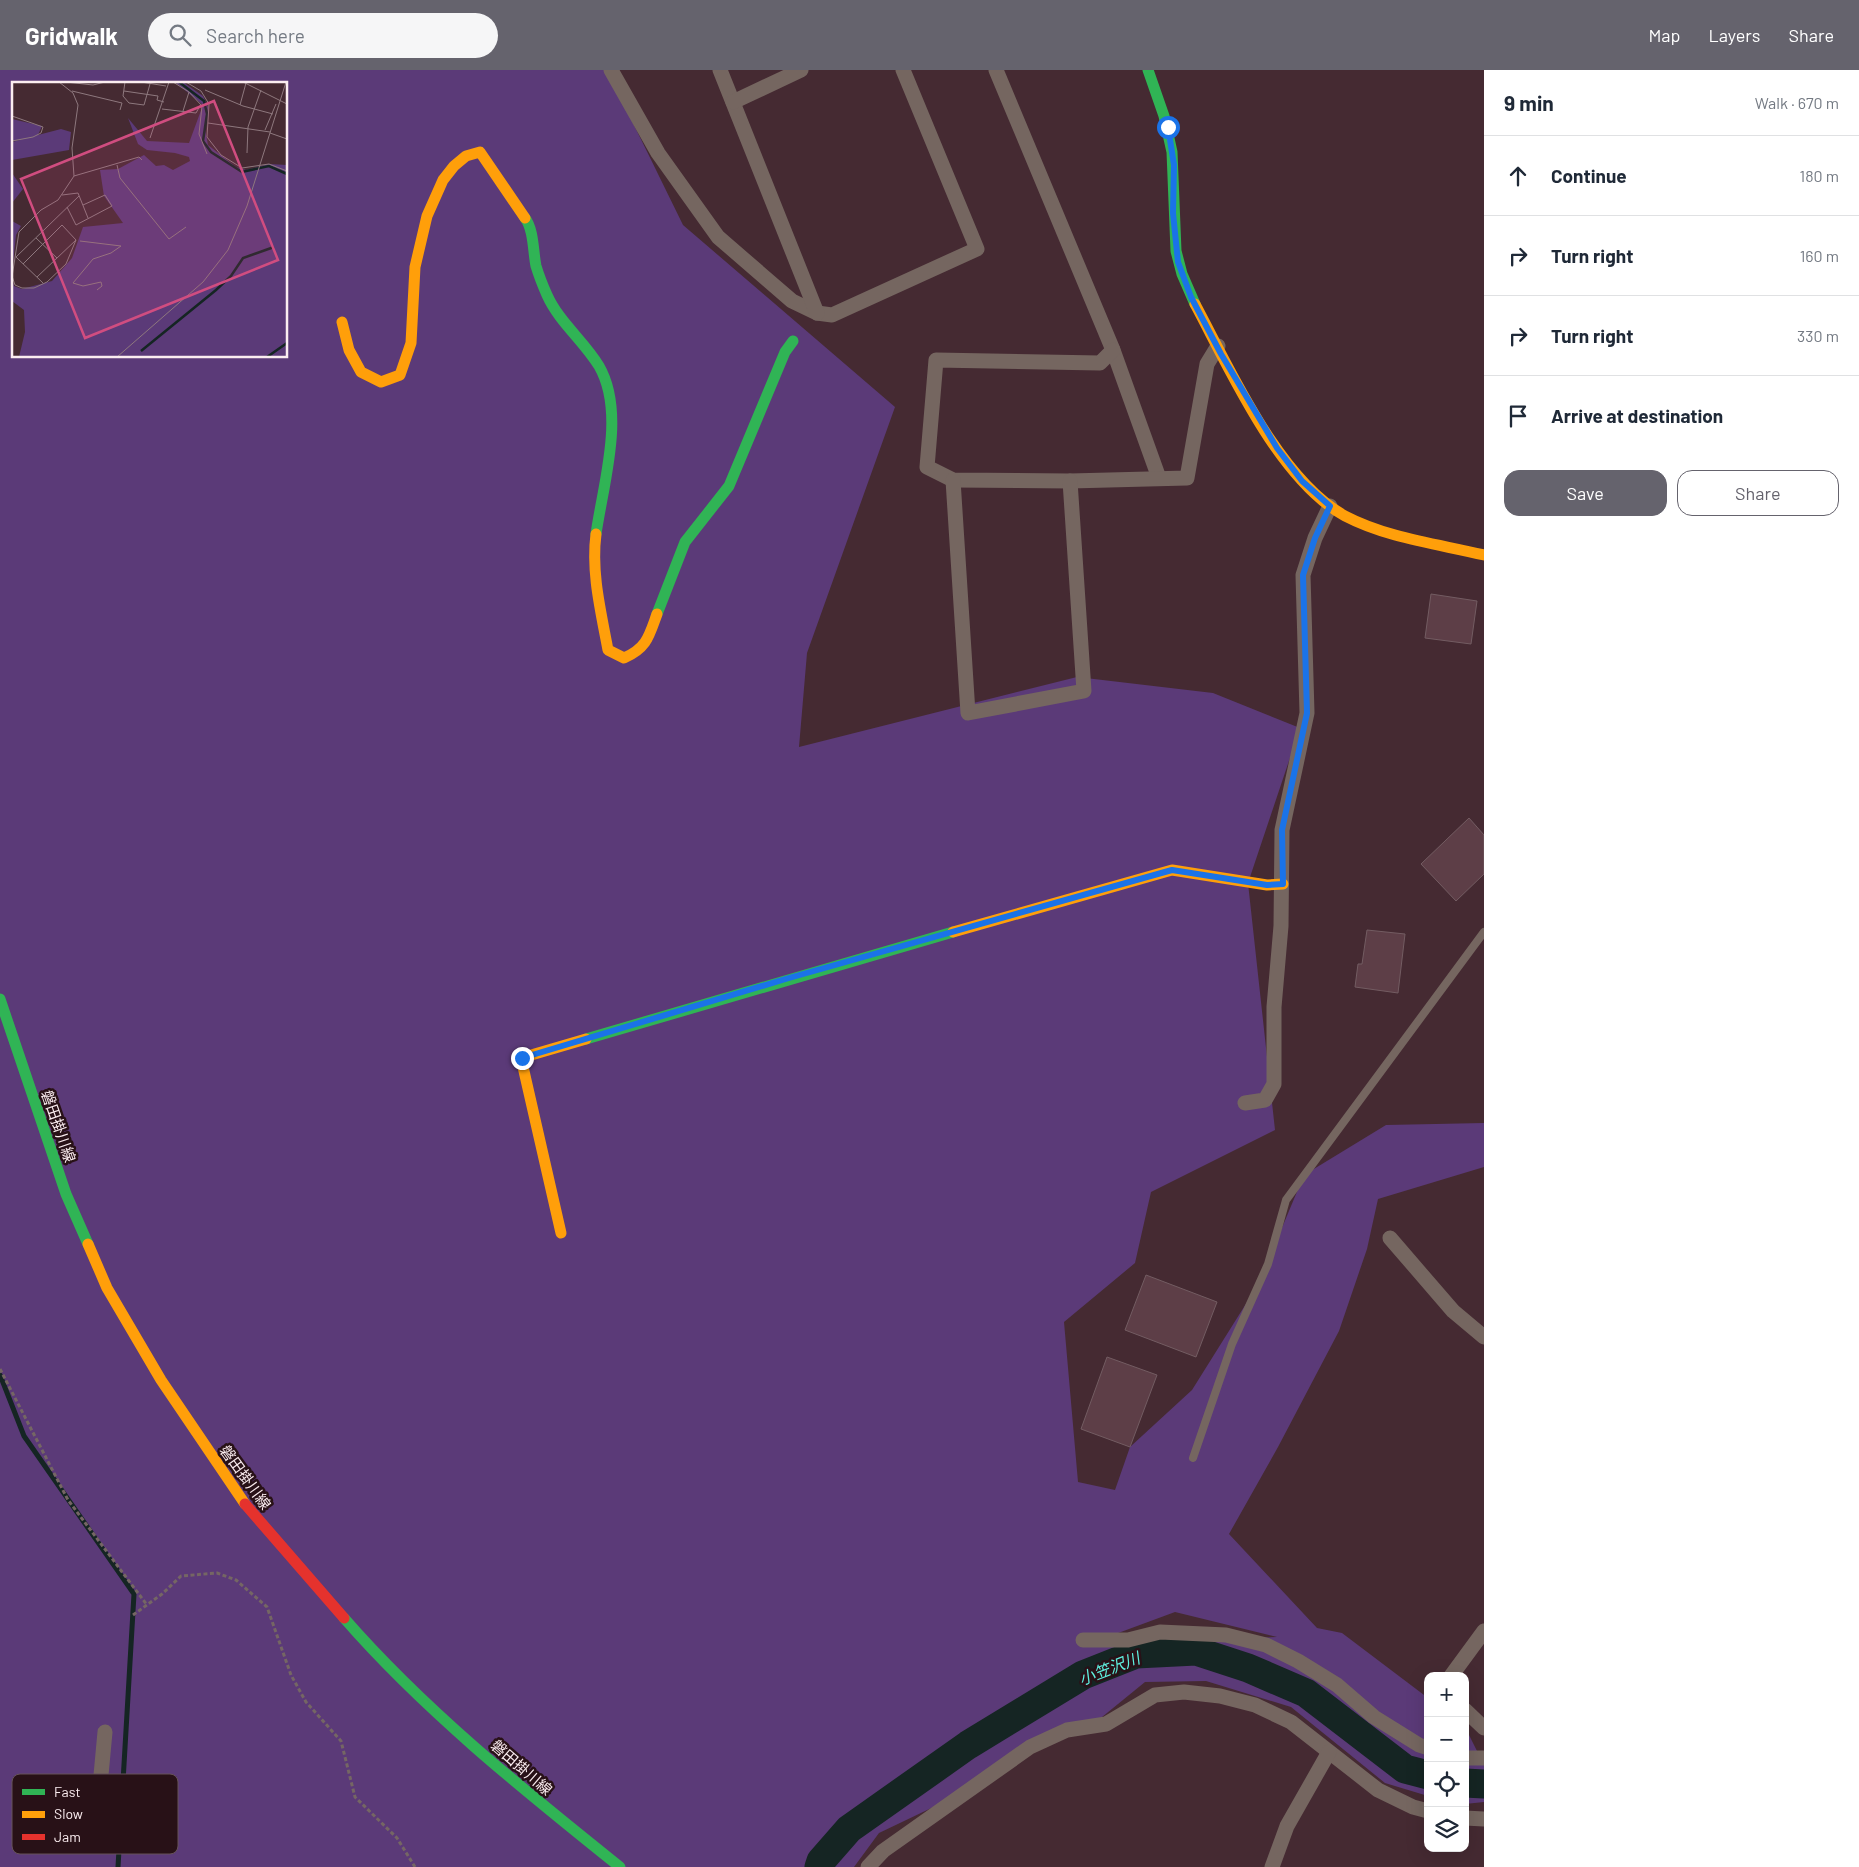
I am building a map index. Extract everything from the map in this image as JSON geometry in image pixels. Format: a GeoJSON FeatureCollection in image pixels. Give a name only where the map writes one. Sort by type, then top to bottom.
{"type":"FeatureCollection","features":[{"type":"Feature","properties":{"kind":"street"},"geometry":{"type":"LineString","coordinates":[[611,70],[658,152],[718,236],[792,301],[818,313],[832,315],[977,249],[903,70]]}},
{"type":"Feature","properties":{"kind":"street"},"geometry":{"type":"LineString","coordinates":[[720,70],[818,313]]}},
{"type":"Feature","properties":{"kind":"street"},"geometry":{"type":"LineString","coordinates":[[733,102],[801,70]]}},
{"type":"Feature","properties":{"kind":"street"},"geometry":{"type":"LineString","coordinates":[[996,70],[1112,350],[1159,478]]}},
{"type":"Feature","properties":{"kind":"street"},"geometry":{"type":"LineString","coordinates":[[1148,70],[1168,127],[1174,165],[1173,213],[1178,262],[1191,297],[1277,448],[1302,481],[1330,506],[1370,526],[1484,555]]}},
{"type":"Feature","properties":{"kind":"street"},"geometry":{"type":"LineString","coordinates":[[342,322],[349,350],[361,372],[381,382],[400,375],[409,353],[415,266],[426,222],[444,176],[456,162],[471,152],[480,152],[528,222],[537,269],[548,297],[567,326],[599,366],[609,392],[612,413],[608,476],[601,498],[594,553],[597,590],[608,650],[624,658],[638,652],[647,640],[685,542],[729,486],[785,352],[793,341]]}},
{"type":"Feature","properties":{"kind":"street"},"geometry":{"type":"LineString","coordinates":[[1112,350],[1100,362],[936,360],[927,467],[953,480],[1070,481],[1187,478],[1207,364],[1218,346]]}},
{"type":"Feature","properties":{"kind":"street"},"geometry":{"type":"LineString","coordinates":[[953,480],[968,713],[1084,691],[1070,481]]}},
{"type":"Feature","properties":{"kind":"street"},"geometry":{"type":"LineString","coordinates":[[1246,1103],[1266,1100],[1274,1084],[1274,1006],[1283,884],[1282,830],[1307,713],[1303,575],[1315,538],[1330,506]]}},
{"type":"Feature","properties":{"kind":"street"},"geometry":{"type":"LineString","coordinates":[[561,1233],[522,1058],[789,978],[1172,870],[1267,885],[1283,884]]}},
{"type":"Feature","properties":{"kind":"street","name":"磐田掛川線"},"geometry":{"type":"LineString","coordinates":[[0,998],[66,1194],[107,1288],[161,1380],[242,1502],[385,1665],[534,1798],[620,1867]]}},
{"type":"Feature","properties":{"kind":"street"},"geometry":{"type":"LineString","coordinates":[[1390,1238],[1453,1311],[1484,1337]]}},
{"type":"Feature","properties":{"kind":"street"},"geometry":{"type":"LineString","coordinates":[[1455,1672],[1484,1631]]}},
{"type":"Feature","properties":{"kind":"street"},"geometry":{"type":"LineString","coordinates":[[1084,1640],[1128,1640],[1160,1632],[1226,1635],[1266,1645],[1298,1661],[1337,1686],[1374,1717],[1424,1747]]}},
{"type":"Feature","properties":{"kind":"street"},"geometry":{"type":"LineString","coordinates":[[868,1867],[883,1851],[1030,1747],[1067,1730],[1106,1724],[1155,1695],[1184,1692],[1220,1696],[1255,1705],[1291,1722],[1378,1790],[1413,1807],[1424,1810]]}},
{"type":"Feature","properties":{"kind":"street"},"geometry":{"type":"LineString","coordinates":[[1469,1714],[1484,1728]]}},
{"type":"Feature","properties":{"kind":"street"},"geometry":{"type":"LineString","coordinates":[[101,1774],[105,1732]]}},
{"type":"Feature","properties":{"kind":"street"},"geometry":{"type":"LineString","coordinates":[[1272,1867],[1287,1826],[1329,1752]]}},
{"type":"Feature","properties":{"kind":"street"},"geometry":{"type":"LineString","coordinates":[[1469,1758],[1484,1758]]}},
{"type":"Feature","properties":{"kind":"street"},"geometry":{"type":"LineString","coordinates":[[1469,1818],[1484,1819]]}},
{"type":"Feature","properties":{"kind":"lane"},"geometry":{"type":"LineString","coordinates":[[1193,1458],[1232,1344],[1268,1264],[1286,1200],[1484,932]]}},
{"type":"Feature","properties":{"kind":"path"},"geometry":{"type":"LineString","coordinates":[[0,1369],[68,1500],[147,1605]]}},
{"type":"Feature","properties":{"kind":"path"},"geometry":{"type":"LineString","coordinates":[[133,1615],[181,1576],[217,1573],[236,1580],[267,1607],[279,1645],[306,1702],[342,1741],[355,1797],[397,1838],[415,1867]]}},
{"type":"Feature","properties":{"kind":"shaded area"},"geometry":{"type":"Polygon","coordinates":[[[0,70],[607,70],[683,225],[895,407],[807,653],[799,747],[1077,677],[1213,693],[1300,728],[1248,883],[1275,1130],[1151,1192],[1135,1263],[1064,1322],[1078,1482],[1115,1490],[1130,1447],[1192,1390],[1259,1283],[1304,1175],[1386,1125],[1484,1123],[1484,1167],[1378,1199],[1367,1249],[1339,1331],[1278,1447],[1229,1534],[1317,1628],[1342,1633],[1424,1695],[1424,1795],[1385,1783],[1291,1707],[1206,1681],[1145,1682],[1091,1726],[1045,1740],[969,1790],[879,1833],[854,1867],[0,1867],[0,70]],[[1175,1612],[1083,1646],[1277,1637],[1175,1612]]]}},
{"type":"Feature","properties":{"kind":"shaded area"},"geometry":{"type":"Polygon","coordinates":[[[1469,1735],[1484,1765],[1484,1802],[1469,1804],[1469,1735]]]}},
{"type":"Feature","properties":{"kind":"building"},"geometry":{"type":"Polygon","coordinates":[[[1431,594],[1477,601],[1471,644],[1425,638],[1431,594]]]}},
{"type":"Feature","properties":{"kind":"building"},"geometry":{"type":"Polygon","coordinates":[[[1469,818],[1484,835],[1484,874],[1456,901],[1421,864],[1469,818]]]}},
{"type":"Feature","properties":{"kind":"building"},"geometry":{"type":"Polygon","coordinates":[[[1367,930],[1405,934],[1398,993],[1355,987],[1358,964],[1362,964],[1367,930]]]}},
{"type":"Feature","properties":{"kind":"building"},"geometry":{"type":"Polygon","coordinates":[[[1146,1275],[1217,1302],[1196,1357],[1125,1330],[1146,1275]]]}},
{"type":"Feature","properties":{"kind":"building"},"geometry":{"type":"Polygon","coordinates":[[[1107,1357],[1157,1375],[1130,1447],[1081,1429],[1107,1357]]]}},
{"type":"Feature","properties":{"kind":"waterway"},"geometry":{"type":"LineString","coordinates":[[0,1375],[24,1436],[134,1594],[123,1774]]}},
{"type":"Feature","properties":{"kind":"waterway","name":"小笠沢川"},"geometry":{"type":"LineString","coordinates":[[819,1867],[821,1861],[849,1829],[968,1745],[1083,1675],[1136,1654],[1196,1651],[1248,1668],[1306,1693],[1405,1769],[1424,1774]]}},
{"type":"Feature","properties":{"kind":"waterway","name":"小笠沢川"},"geometry":{"type":"LineString","coordinates":[[1469,1783],[1484,1784]]}},
{"type":"Feature","properties":{"kind":"waterway"},"geometry":{"type":"LineString","coordinates":[[118,1867],[119,1854]]}},
{"type":"Feature","properties":{"kind":"traffic: fast"},"geometry":{"type":"LineString","coordinates":[[1148,70],[1164,116],[1172,152],[1176,251],[1182,274],[1195,304]]}},
{"type":"Feature","properties":{"kind":"traffic: fast"},"geometry":{"type":"LineString","coordinates":[[525,218],[532,235],[536,266],[547,295],[558,314],[593,357],[607,385],[611,405],[612,427],[607,471],[596,534]]}},
{"type":"Feature","properties":{"kind":"traffic: fast"},"geometry":{"type":"LineString","coordinates":[[657,614],[685,542],[729,486],[785,352],[793,341]]}},
{"type":"Feature","properties":{"kind":"traffic: fast"},"geometry":{"type":"LineString","coordinates":[[586,1039],[953,932]]}},
{"type":"Feature","properties":{"kind":"traffic: fast"},"geometry":{"type":"LineString","coordinates":[[0,999],[66,1194],[88,1244]]}},
{"type":"Feature","properties":{"kind":"traffic: fast"},"geometry":{"type":"LineString","coordinates":[[344,1618],[408,1685],[476,1748],[620,1867]]}},
{"type":"Feature","properties":{"kind":"traffic: slow"},"geometry":{"type":"LineString","coordinates":[[342,322],[349,350],[361,372],[381,382],[400,375],[411,343],[415,267],[427,216],[443,180],[454,166],[466,156],[480,152],[525,218]]}},
{"type":"Feature","properties":{"kind":"traffic: slow"},"geometry":{"type":"LineString","coordinates":[[1195,304],[1240,390],[1277,450],[1298,476],[1321,499],[1345,516],[1378,530],[1413,540],[1484,555]]}},
{"type":"Feature","properties":{"kind":"traffic: slow"},"geometry":{"type":"LineString","coordinates":[[596,534],[596,578],[608,650],[624,658],[638,650],[649,635],[657,614]]}},
{"type":"Feature","properties":{"kind":"traffic: slow"},"geometry":{"type":"LineString","coordinates":[[953,932],[1172,870],[1267,885],[1283,884]]}},
{"type":"Feature","properties":{"kind":"traffic: slow"},"geometry":{"type":"LineString","coordinates":[[561,1233],[521,1058],[586,1039]]}},
{"type":"Feature","properties":{"kind":"traffic: slow"},"geometry":{"type":"LineString","coordinates":[[88,1244],[107,1288],[161,1380],[245,1504]]}},
{"type":"Feature","properties":{"kind":"traffic: jam"},"geometry":{"type":"LineString","coordinates":[[245,1504],[344,1618]]}},
{"type":"Feature","properties":{"kind":"route"},"geometry":{"type":"LineString","coordinates":[[522,1058],[654,1017],[1172,870],[1267,885],[1283,884],[1282,830],[1307,713],[1308,689],[1303,575],[1315,538],[1330,506],[1302,481],[1277,448],[1221,354],[1191,297],[1178,262],[1173,213],[1174,165],[1168,127]]}}]}
